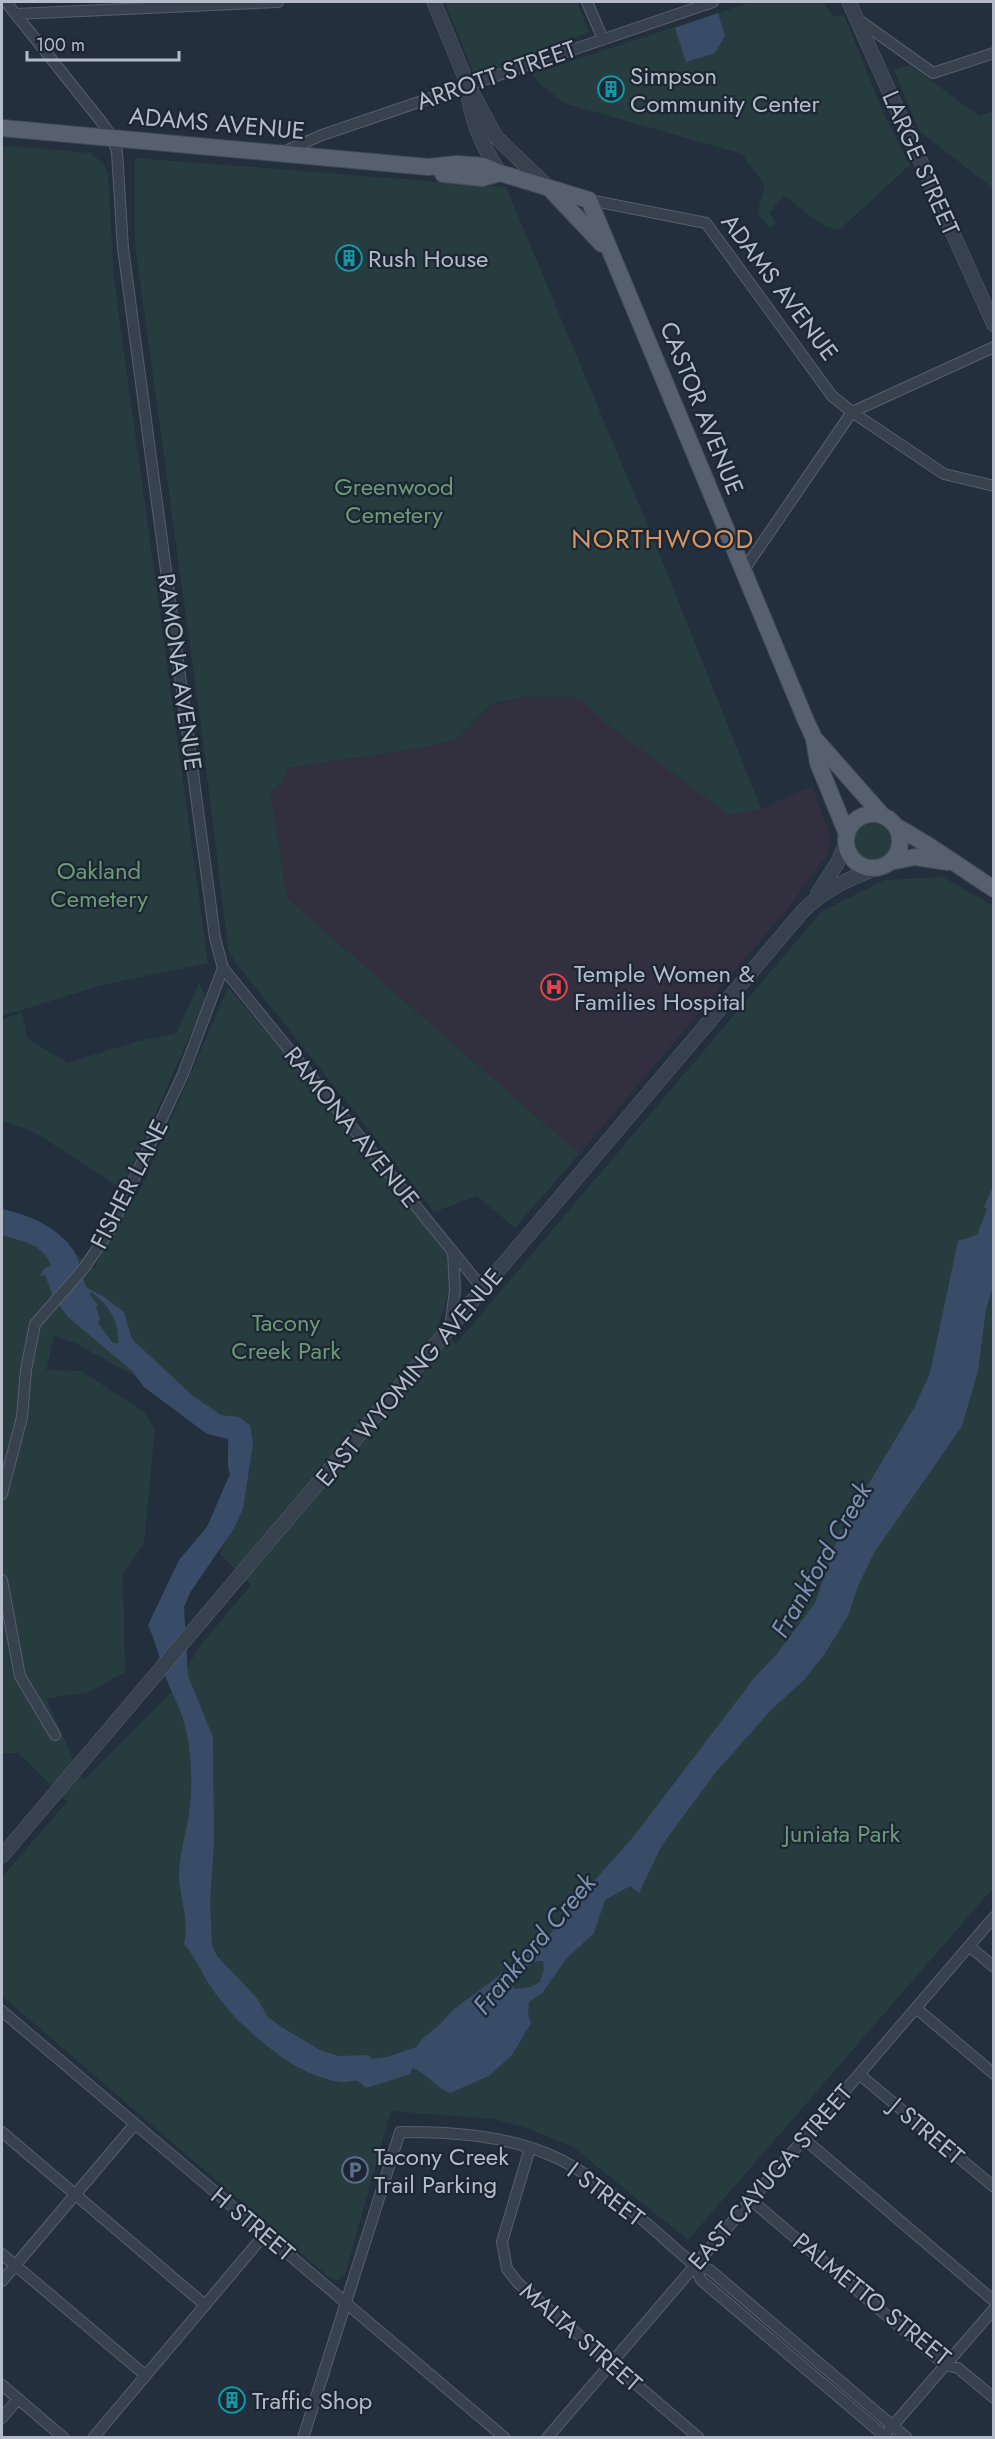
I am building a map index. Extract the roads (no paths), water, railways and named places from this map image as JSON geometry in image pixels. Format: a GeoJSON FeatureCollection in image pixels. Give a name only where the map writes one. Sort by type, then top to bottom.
{"type":"FeatureCollection","features":[{"type":"Feature","properties":{"kind":"main road","name":"ADAMS AVENUE"},"geometry":{"type":"LineString","coordinates":[[2,128],[428,167],[444,174],[482,178],[500,173],[589,200]]}},
{"type":"Feature","properties":{"kind":"main road","name":"CASTOR AVENUE"},"geometry":{"type":"LineString","coordinates":[[550,188],[586,224],[615,261]]}},
{"type":"Feature","properties":{"kind":"main road","name":"CASTOR AVENUE"},"geometry":{"type":"LineString","coordinates":[[589,200],[814,738],[818,763],[847,839]]}},
{"type":"Feature","properties":{"kind":"main road","name":"CASTOR AVENUE"},"geometry":{"type":"LineString","coordinates":[[814,738],[882,815]]}},
{"type":"Feature","properties":{"kind":"main road"},"geometry":{"type":"LineString","coordinates":[[952,863],[915,857],[890,862],[874,869],[858,865],[852,859],[847,839],[858,819],[866,815],[882,815],[993,889]]}},
{"type":"Feature","properties":{"kind":"main road"},"geometry":{"type":"LineString","coordinates":[[890,862],[899,845],[897,826]]}},
{"type":"Feature","properties":{"kind":"street","name":"RAMONA AVENUE"},"geometry":{"type":"LineString","coordinates":[[6,2],[113,138],[117,152],[124,259],[215,938],[223,968],[483,1289]]}},
{"type":"Feature","properties":{"kind":"street"},"geometry":{"type":"LineString","coordinates":[[16,14],[278,2]]}},
{"type":"Feature","properties":{"kind":"street","name":"CASTOR AVENUE"},"geometry":{"type":"LineString","coordinates":[[434,2],[468,85],[496,137],[550,188]]}},
{"type":"Feature","properties":{"kind":"street"},"geometry":{"type":"LineString","coordinates":[[587,2],[603,39]]}},
{"type":"Feature","properties":{"kind":"street","name":"ARROTT STREET"},"geometry":{"type":"LineString","coordinates":[[280,153],[322,135],[713,2]]}},
{"type":"Feature","properties":{"kind":"street","name":"LARGE STREET"},"geometry":{"type":"LineString","coordinates":[[849,2],[993,325]]}},
{"type":"Feature","properties":{"kind":"street"},"geometry":{"type":"LineString","coordinates":[[856,18],[933,73],[993,53]]}},
{"type":"Feature","properties":{"kind":"street","name":"CASTOR AVENUE"},"geometry":{"type":"LineString","coordinates":[[468,85],[469,106],[487,154],[500,173]]}},
{"type":"Feature","properties":{"kind":"street","name":"ADAMS AVENUE"},"geometry":{"type":"LineString","coordinates":[[589,200],[706,223],[832,396],[944,474],[993,486]]}},
{"type":"Feature","properties":{"kind":"street"},"geometry":{"type":"LineString","coordinates":[[743,571],[852,412],[993,347]]}},
{"type":"Feature","properties":{"kind":"street","name":"EAST WYOMING AVENUE"},"geometry":{"type":"LineString","coordinates":[[4,1849],[28,1826],[816,898],[838,862],[847,839]]}},
{"type":"Feature","properties":{"kind":"street","name":"EAST WYOMING AVENUE"},"geometry":{"type":"LineString","coordinates":[[816,898],[839,882],[874,869]]}},
{"type":"Feature","properties":{"kind":"street","name":"FISHER LANE"},"geometry":{"type":"LineString","coordinates":[[2,1494],[22,1418],[35,1324],[84,1268],[110,1230],[153,1143],[183,1074],[223,968]]}},
{"type":"Feature","properties":{"kind":"street"},"geometry":{"type":"LineString","coordinates":[[450,1328],[455,1290],[453,1251]]}},
{"type":"Feature","properties":{"kind":"street"},"geometry":{"type":"LineString","coordinates":[[2,1580],[20,1676],[55,1735]]}},
{"type":"Feature","properties":{"kind":"street","name":"EAST CAYUGA STREET"},"geometry":{"type":"LineString","coordinates":[[547,2438],[803,2138],[917,2009],[993,1917]]}},
{"type":"Feature","properties":{"kind":"street"},"geometry":{"type":"LineString","coordinates":[[969,1946],[993,1967]]}},
{"type":"Feature","properties":{"kind":"street"},"geometry":{"type":"LineString","coordinates":[[917,2009],[993,2074]]}},
{"type":"Feature","properties":{"kind":"street","name":"H STREET"},"geometry":{"type":"LineString","coordinates":[[2,2011],[505,2438]]}},
{"type":"Feature","properties":{"kind":"street","name":"J STREET"},"geometry":{"type":"LineString","coordinates":[[860,2075],[993,2187]]}},
{"type":"Feature","properties":{"kind":"street"},"geometry":{"type":"LineString","coordinates":[[2,2281],[135,2124]]}},
{"type":"Feature","properties":{"kind":"street"},"geometry":{"type":"LineString","coordinates":[[2,2132],[205,2305]]}},
{"type":"Feature","properties":{"kind":"street","name":"I STREET"},"geometry":{"type":"LineString","coordinates":[[347,2303],[400,2132],[450,2132],[490,2136],[558,2158],[594,2180],[694,2265],[710,2270],[907,2438]]}},
{"type":"Feature","properties":{"kind":"street"},"geometry":{"type":"LineString","coordinates":[[803,2138],[993,2301]]}},
{"type":"Feature","properties":{"kind":"street","name":"MALTA STREET"},"geometry":{"type":"LineString","coordinates":[[530,2148],[502,2242],[507,2270],[518,2283],[699,2438]]}},
{"type":"Feature","properties":{"kind":"street","name":"PALMETTO STREET"},"geometry":{"type":"LineString","coordinates":[[751,2200],[945,2365],[958,2368],[993,2398]]}},
{"type":"Feature","properties":{"kind":"street"},"geometry":{"type":"LineString","coordinates":[[93,2438],[265,2234]]}},
{"type":"Feature","properties":{"kind":"street"},"geometry":{"type":"LineString","coordinates":[[2,2254],[145,2375]]}},
{"type":"Feature","properties":{"kind":"street","name":"I STREET"},"geometry":{"type":"LineString","coordinates":[[694,2265],[701,2280],[885,2437]]}},
{"type":"Feature","properties":{"kind":"street"},"geometry":{"type":"LineString","coordinates":[[303,2438],[347,2303]]}},
{"type":"Feature","properties":{"kind":"street"},"geometry":{"type":"LineString","coordinates":[[885,2437],[993,2309]]}},
{"type":"Feature","properties":{"kind":"street"},"geometry":{"type":"LineString","coordinates":[[2,2385],[64,2438]]}},
{"type":"Feature","properties":{"kind":"street"},"geometry":{"type":"LineString","coordinates":[[2,2418],[18,2399]]}},
{"type":"Feature","properties":{"kind":"water"},"geometry":{"type":"Polygon","coordinates":[[[718,13],[725,36],[715,53],[686,62],[675,28],[718,13]]]}},
{"type":"Feature","properties":{"kind":"water"},"geometry":{"type":"Polygon","coordinates":[[[993,1186],[993,1287],[986,1309],[978,1371],[962,1426],[874,1553],[858,1586],[848,1616],[824,1655],[804,1680],[771,1710],[716,1772],[662,1845],[639,1893],[630,1886],[605,1900],[594,1933],[566,1959],[542,1993],[529,2002],[528,2015],[531,2023],[512,2055],[489,2076],[450,2093],[412,2068],[411,2074],[366,2088],[357,2081],[335,2081],[301,2069],[285,2060],[251,2032],[218,1997],[184,1944],[186,1926],[179,1873],[190,1805],[190,1751],[179,1707],[166,1678],[148,1625],[179,1560],[207,1527],[230,1474],[228,1439],[207,1434],[144,1387],[132,1371],[67,1316],[52,1294],[45,1275],[40,1276],[45,1268],[51,1266],[43,1252],[31,1244],[2,1235],[2,1209],[42,1223],[60,1235],[76,1255],[86,1287],[124,1312],[132,1339],[193,1396],[221,1415],[239,1417],[250,1425],[253,1443],[243,1509],[233,1530],[191,1591],[184,1607],[188,1676],[213,1737],[214,1844],[210,1902],[212,1945],[217,1956],[257,1998],[268,2017],[283,2028],[320,2050],[339,2056],[369,2055],[372,2059],[387,2057],[416,2047],[454,2009],[534,1950],[548,1937],[565,1914],[634,1836],[755,1677],[776,1655],[815,1603],[840,1532],[914,1408],[930,1373],[958,1241],[977,1235],[987,1209],[984,1207],[993,1186]],[[91,1292],[90,1295],[98,1305],[96,1308],[100,1318],[98,1323],[113,1343],[118,1343],[117,1328],[112,1314],[91,1292]],[[537,1961],[515,1978],[511,1985],[515,1989],[530,1987],[540,1982],[544,1969],[543,1961],[537,1961]]]}},
{"type":"Feature","properties":{"kind":"place","name":"Simpson Community Center"},"geometry":{"type":"Point","coordinates":[611,89]}},
{"type":"Feature","properties":{"kind":"place","name":"Rush House"},"geometry":{"type":"Point","coordinates":[349,258]}},
{"type":"Feature","properties":{"kind":"place","name":"Temple Women & Families Hospital"},"geometry":{"type":"Point","coordinates":[554,987]}},
{"type":"Feature","properties":{"kind":"place","name":"Tacony Creek Trail Parking"},"geometry":{"type":"Point","coordinates":[355,2170]}},
{"type":"Feature","properties":{"kind":"place","name":"Traffic Shop"},"geometry":{"type":"Point","coordinates":[232,2400]}},
{"type":"Feature","properties":{"kind":"district","name":"NORTHWOOD"},"geometry":{"type":"Point","coordinates":[663,539]}},
{"type":"Feature","properties":{"kind":"park label","name":"Greenwood Cemetery"},"geometry":{"type":"Point","coordinates":[394,500]}},
{"type":"Feature","properties":{"kind":"park label","name":"Oakland Cemetery"},"geometry":{"type":"Point","coordinates":[99,884]}},
{"type":"Feature","properties":{"kind":"park label","name":"Tacony Creek Park"},"geometry":{"type":"Point","coordinates":[286,1336]}},
{"type":"Feature","properties":{"kind":"park label","name":"Juniata Park"},"geometry":{"type":"Point","coordinates":[842,1833]}},
{"type":"Feature","properties":{"kind":"water label","name":"Frankford Creek"},"geometry":{"type":"Point","coordinates":[821,1560]}},
{"type":"Feature","properties":{"kind":"water label","name":"Frankford Creek"},"geometry":{"type":"Point","coordinates":[534,1944]}}]}
